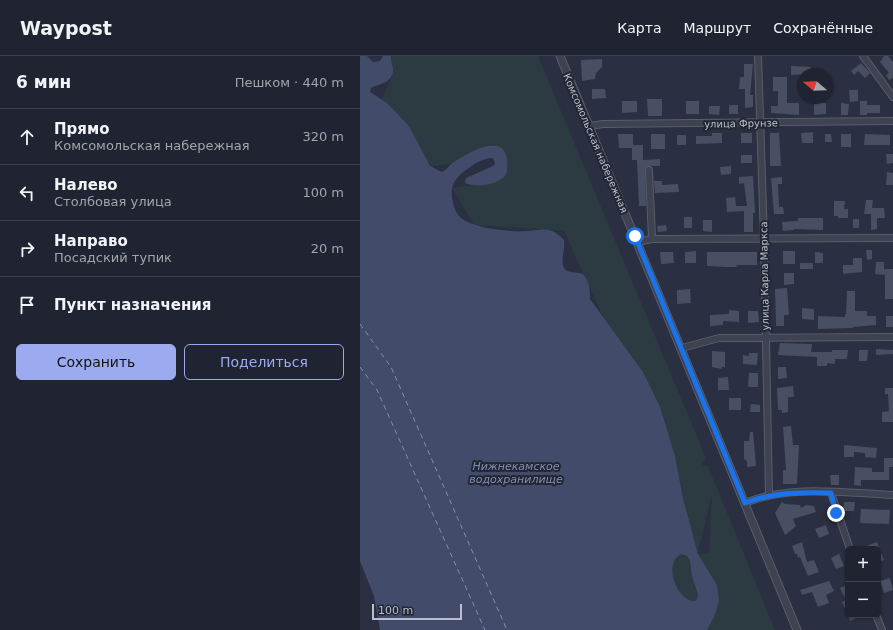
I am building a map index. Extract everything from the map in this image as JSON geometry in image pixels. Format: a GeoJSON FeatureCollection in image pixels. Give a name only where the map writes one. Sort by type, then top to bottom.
{"type":"FeatureCollection","features":[{"type":"Feature","properties":{"kind":"street","name":"Комсомольская набережная"},"geometry":{"type":"LineString","coordinates":[[560,56],[682,348],[797,630]]}},
{"type":"Feature","properties":{"kind":"street","name":"улица Карла Маркса"},"geometry":{"type":"LineString","coordinates":[[758,56],[764,239],[769,496]]}},
{"type":"Feature","properties":{"kind":"street"},"geometry":{"type":"LineString","coordinates":[[863,56],[893,97]]}},
{"type":"Feature","properties":{"kind":"street","name":"улица Фрунзе"},"geometry":{"type":"LineString","coordinates":[[590,126],[603,124],[893,122]]}},
{"type":"Feature","properties":{"kind":"street"},"geometry":{"type":"LineString","coordinates":[[650,170],[652,239]]}},
{"type":"Feature","properties":{"kind":"street"},"geometry":{"type":"LineString","coordinates":[[637,242],[652,239],[893,238]]}},
{"type":"Feature","properties":{"kind":"street"},"geometry":{"type":"LineString","coordinates":[[682,348],[719,338],[765,336],[893,337]]}},
{"type":"Feature","properties":{"kind":"street"},"geometry":{"type":"LineString","coordinates":[[745,503],[769,496],[795,492],[893,495]]}},
{"type":"Feature","properties":{"kind":"street"},"geometry":{"type":"LineString","coordinates":[[831,493],[849,546]]}},
{"type":"Feature","properties":{"kind":"street"},"geometry":{"type":"LineString","coordinates":[[877,618],[882,630]]}},
{"type":"Feature","properties":{"kind":"shaded area"},"geometry":{"type":"Polygon","coordinates":[[[392,56],[538,56],[706,458],[702,465],[708,466],[775,630],[707,630],[714,617],[710,573],[698,554],[683,498],[675,456],[605,321],[564,231],[474,225],[452,188],[502,180],[495,144],[453,163],[430,167],[409,126],[382,99],[391,78],[392,56]],[[712,493],[698,554],[709,552],[712,493]]]}},
{"type":"Feature","properties":{"kind":"shaded area"},"geometry":{"type":"Polygon","coordinates":[[[681,554],[687,556],[690,561],[692,577],[698,594],[696,601],[689,600],[683,596],[678,590],[675,582],[673,566],[675,559],[681,554]]]}},
{"type":"Feature","properties":{"kind":"water","name":"Нижнекамское водохранилище"},"geometry":{"type":"Polygon","coordinates":[[[360,56],[367,56],[373,62],[380,61],[383,56],[391,56],[393,69],[391,77],[386,82],[371,88],[370,92],[387,103],[409,126],[430,166],[442,172],[452,163],[470,152],[489,146],[497,146],[503,149],[507,157],[507,170],[505,175],[502,179],[496,182],[483,185],[465,183],[466,178],[493,166],[495,164],[493,158],[482,160],[475,164],[462,173],[454,182],[452,198],[458,215],[466,221],[492,229],[521,231],[549,230],[559,235],[564,240],[564,269],[583,274],[589,286],[590,299],[643,372],[660,407],[675,456],[683,498],[698,554],[717,585],[719,602],[714,617],[707,630],[380,630],[374,596],[360,561],[360,56]],[[681,554],[675,559],[673,574],[678,590],[683,596],[689,600],[696,601],[698,594],[692,577],[690,561],[687,556],[681,554]]]}},
{"type":"Feature","properties":{"kind":"building"},"geometry":{"type":"Polygon","coordinates":[[[884,56],[888,56],[893,62],[893,78],[889,80],[886,75],[889,73],[880,62],[884,56]]]}},
{"type":"Feature","properties":{"kind":"building"},"geometry":{"type":"Polygon","coordinates":[[[602,59],[602,67],[596,73],[595,79],[582,81],[581,60],[602,59]]]}},
{"type":"Feature","properties":{"kind":"building"},"geometry":{"type":"Polygon","coordinates":[[[861,63],[870,73],[865,78],[858,71],[854,75],[851,71],[861,63]]]}},
{"type":"Feature","properties":{"kind":"building"},"geometry":{"type":"Polygon","coordinates":[[[744,64],[753,64],[750,95],[753,95],[753,107],[745,108],[745,89],[739,89],[740,77],[744,77],[744,64]]]}},
{"type":"Feature","properties":{"kind":"building"},"geometry":{"type":"Polygon","coordinates":[[[791,66],[811,67],[797,68],[797,75],[791,75],[791,66]]]}},
{"type":"Feature","properties":{"kind":"building"},"geometry":{"type":"Polygon","coordinates":[[[773,77],[787,77],[787,103],[799,104],[799,115],[771,113],[771,106],[778,106],[778,91],[773,91],[773,77]]]}},
{"type":"Feature","properties":{"kind":"building"},"geometry":{"type":"Polygon","coordinates":[[[592,89],[605,89],[606,98],[592,99],[592,89]]]}},
{"type":"Feature","properties":{"kind":"building"},"geometry":{"type":"Polygon","coordinates":[[[849,90],[858,90],[858,101],[850,102],[849,90]]]}},
{"type":"Feature","properties":{"kind":"building"},"geometry":{"type":"Polygon","coordinates":[[[647,99],[662,99],[662,116],[648,116],[647,99]]]}},
{"type":"Feature","properties":{"kind":"building"},"geometry":{"type":"Polygon","coordinates":[[[622,101],[637,101],[637,112],[622,113],[622,101]]]}},
{"type":"Feature","properties":{"kind":"building"},"geometry":{"type":"Polygon","coordinates":[[[686,101],[699,101],[699,114],[686,114],[686,101]]]}},
{"type":"Feature","properties":{"kind":"building"},"geometry":{"type":"Polygon","coordinates":[[[860,101],[867,101],[867,105],[880,105],[880,113],[867,113],[867,115],[860,115],[860,101]]]}},
{"type":"Feature","properties":{"kind":"building"},"geometry":{"type":"Polygon","coordinates":[[[841,103],[849,104],[848,115],[841,115],[841,103]]]}},
{"type":"Feature","properties":{"kind":"building"},"geometry":{"type":"Polygon","coordinates":[[[814,104],[826,104],[826,114],[814,115],[814,104]]]}},
{"type":"Feature","properties":{"kind":"building"},"geometry":{"type":"Polygon","coordinates":[[[729,105],[738,105],[738,114],[729,114],[729,105]]]}},
{"type":"Feature","properties":{"kind":"building"},"geometry":{"type":"Polygon","coordinates":[[[709,106],[720,106],[719,115],[709,114],[709,106]]]}},
{"type":"Feature","properties":{"kind":"building"},"geometry":{"type":"Polygon","coordinates":[[[813,132],[813,143],[802,143],[801,133],[813,132]]]}},
{"type":"Feature","properties":{"kind":"building"},"geometry":{"type":"Polygon","coordinates":[[[712,133],[722,133],[722,143],[696,144],[696,136],[712,136],[712,133]]]}},
{"type":"Feature","properties":{"kind":"building"},"geometry":{"type":"Polygon","coordinates":[[[741,133],[752,133],[752,143],[741,143],[741,133]]]}},
{"type":"Feature","properties":{"kind":"building"},"geometry":{"type":"Polygon","coordinates":[[[770,133],[779,133],[781,166],[770,166],[770,133]]]}},
{"type":"Feature","properties":{"kind":"building"},"geometry":{"type":"Polygon","coordinates":[[[618,134],[633,134],[633,145],[643,145],[643,160],[660,159],[660,166],[648,166],[645,168],[646,206],[639,206],[637,160],[632,160],[632,148],[619,148],[618,134]]]}},
{"type":"Feature","properties":{"kind":"building"},"geometry":{"type":"Polygon","coordinates":[[[651,134],[665,134],[665,149],[651,149],[651,134]]]}},
{"type":"Feature","properties":{"kind":"building"},"geometry":{"type":"Polygon","coordinates":[[[825,134],[831,134],[832,142],[825,142],[825,134]]]}},
{"type":"Feature","properties":{"kind":"building"},"geometry":{"type":"Polygon","coordinates":[[[841,134],[851,134],[851,147],[841,147],[841,134]]]}},
{"type":"Feature","properties":{"kind":"building"},"geometry":{"type":"Polygon","coordinates":[[[865,134],[890,135],[890,145],[864,145],[865,134]]]}},
{"type":"Feature","properties":{"kind":"building"},"geometry":{"type":"Polygon","coordinates":[[[677,135],[686,135],[686,145],[677,145],[677,135]]]}},
{"type":"Feature","properties":{"kind":"building"},"geometry":{"type":"Polygon","coordinates":[[[886,154],[893,154],[893,163],[887,164],[886,154]]]}},
{"type":"Feature","properties":{"kind":"building"},"geometry":{"type":"Polygon","coordinates":[[[741,155],[752,155],[752,163],[741,163],[741,155]]]}},
{"type":"Feature","properties":{"kind":"building"},"geometry":{"type":"Polygon","coordinates":[[[731,166],[731,174],[721,175],[720,167],[731,166]]]}},
{"type":"Feature","properties":{"kind":"building"},"geometry":{"type":"Polygon","coordinates":[[[887,172],[893,173],[893,185],[886,185],[887,172]]]}},
{"type":"Feature","properties":{"kind":"building"},"geometry":{"type":"Polygon","coordinates":[[[753,176],[755,213],[753,213],[753,232],[744,232],[744,211],[727,212],[726,198],[735,197],[736,206],[747,206],[744,183],[739,184],[739,177],[753,176]]]}},
{"type":"Feature","properties":{"kind":"building"},"geometry":{"type":"Polygon","coordinates":[[[782,177],[782,184],[778,184],[779,207],[783,207],[784,214],[774,214],[771,178],[782,177]]]}},
{"type":"Feature","properties":{"kind":"building"},"geometry":{"type":"Polygon","coordinates":[[[654,181],[662,181],[662,185],[678,184],[679,192],[655,193],[654,181]]]}},
{"type":"Feature","properties":{"kind":"building"},"geometry":{"type":"Polygon","coordinates":[[[866,200],[873,200],[872,208],[884,208],[885,218],[877,218],[877,229],[871,230],[871,214],[864,214],[866,200]]]}},
{"type":"Feature","properties":{"kind":"building"},"geometry":{"type":"Polygon","coordinates":[[[834,201],[845,201],[844,209],[848,209],[848,218],[838,218],[838,216],[834,216],[834,201]]]}},
{"type":"Feature","properties":{"kind":"building"},"geometry":{"type":"Polygon","coordinates":[[[684,217],[692,217],[692,228],[684,228],[684,217]]]}},
{"type":"Feature","properties":{"kind":"building"},"geometry":{"type":"Polygon","coordinates":[[[798,218],[823,218],[823,230],[794,229],[783,231],[782,222],[798,221],[798,218]]]}},
{"type":"Feature","properties":{"kind":"building"},"geometry":{"type":"Polygon","coordinates":[[[853,219],[859,219],[859,228],[853,228],[853,219]]]}},
{"type":"Feature","properties":{"kind":"building"},"geometry":{"type":"Polygon","coordinates":[[[703,220],[712,220],[712,232],[703,231],[703,220]]]}},
{"type":"Feature","properties":{"kind":"building"},"geometry":{"type":"Polygon","coordinates":[[[666,225],[667,231],[658,232],[657,226],[666,225]]]}},
{"type":"Feature","properties":{"kind":"building"},"geometry":{"type":"Polygon","coordinates":[[[866,250],[872,250],[872,259],[867,260],[866,250]]]}},
{"type":"Feature","properties":{"kind":"building"},"geometry":{"type":"Polygon","coordinates":[[[696,251],[696,263],[685,263],[685,252],[696,251]]]}},
{"type":"Feature","properties":{"kind":"building"},"geometry":{"type":"Polygon","coordinates":[[[783,251],[795,251],[795,264],[783,264],[783,251]]]}},
{"type":"Feature","properties":{"kind":"building"},"geometry":{"type":"Polygon","coordinates":[[[660,252],[673,252],[674,263],[661,264],[660,252]]]}},
{"type":"Feature","properties":{"kind":"building"},"geometry":{"type":"Polygon","coordinates":[[[707,252],[757,252],[757,265],[736,265],[737,267],[707,266],[707,252]]]}},
{"type":"Feature","properties":{"kind":"building"},"geometry":{"type":"Polygon","coordinates":[[[815,252],[823,253],[823,263],[815,263],[815,252]]]}},
{"type":"Feature","properties":{"kind":"building"},"geometry":{"type":"Polygon","coordinates":[[[853,258],[862,258],[862,272],[843,274],[843,265],[853,265],[853,258]]]}},
{"type":"Feature","properties":{"kind":"building"},"geometry":{"type":"Polygon","coordinates":[[[876,262],[884,262],[884,269],[893,269],[893,299],[885,299],[885,275],[875,274],[876,262]]]}},
{"type":"Feature","properties":{"kind":"building"},"geometry":{"type":"Polygon","coordinates":[[[800,263],[813,263],[813,269],[800,269],[800,263]]]}},
{"type":"Feature","properties":{"kind":"building"},"geometry":{"type":"Polygon","coordinates":[[[784,273],[794,273],[794,284],[784,285],[784,273]]]}},
{"type":"Feature","properties":{"kind":"building"},"geometry":{"type":"Polygon","coordinates":[[[787,288],[789,315],[784,315],[784,326],[776,326],[775,289],[787,288]]]}},
{"type":"Feature","properties":{"kind":"building"},"geometry":{"type":"Polygon","coordinates":[[[690,289],[691,303],[677,304],[677,290],[690,289]]]}},
{"type":"Feature","properties":{"kind":"building"},"geometry":{"type":"Polygon","coordinates":[[[847,291],[855,291],[855,311],[867,311],[867,316],[876,316],[876,325],[853,328],[818,329],[818,316],[845,317],[847,291]]]}},
{"type":"Feature","properties":{"kind":"building"},"geometry":{"type":"Polygon","coordinates":[[[802,308],[814,309],[814,320],[802,319],[802,308]]]}},
{"type":"Feature","properties":{"kind":"building"},"geometry":{"type":"Polygon","coordinates":[[[729,310],[739,311],[739,322],[723,321],[723,325],[710,326],[710,315],[729,314],[729,310]]]}},
{"type":"Feature","properties":{"kind":"building"},"geometry":{"type":"Polygon","coordinates":[[[748,311],[758,311],[759,322],[748,323],[748,311]]]}},
{"type":"Feature","properties":{"kind":"building"},"geometry":{"type":"Polygon","coordinates":[[[886,316],[893,316],[893,327],[886,327],[886,316]]]}},
{"type":"Feature","properties":{"kind":"building"},"geometry":{"type":"Polygon","coordinates":[[[780,343],[812,344],[811,352],[848,350],[847,359],[835,359],[835,364],[827,363],[827,366],[817,366],[817,357],[778,355],[780,343]]]}},
{"type":"Feature","properties":{"kind":"building"},"geometry":{"type":"Polygon","coordinates":[[[876,349],[893,350],[893,354],[876,355],[876,349]]]}},
{"type":"Feature","properties":{"kind":"building"},"geometry":{"type":"Polygon","coordinates":[[[859,350],[868,350],[867,361],[859,361],[859,350]]]}},
{"type":"Feature","properties":{"kind":"building"},"geometry":{"type":"Polygon","coordinates":[[[712,351],[725,352],[725,367],[722,367],[722,369],[712,367],[712,351]]]}},
{"type":"Feature","properties":{"kind":"building"},"geometry":{"type":"Polygon","coordinates":[[[749,353],[758,353],[757,365],[743,364],[743,355],[749,356],[749,353]]]}},
{"type":"Feature","properties":{"kind":"building"},"geometry":{"type":"Polygon","coordinates":[[[778,367],[786,367],[787,378],[778,379],[778,367]]]}},
{"type":"Feature","properties":{"kind":"building"},"geometry":{"type":"Polygon","coordinates":[[[749,373],[758,373],[758,387],[748,387],[749,373]]]}},
{"type":"Feature","properties":{"kind":"building"},"geometry":{"type":"Polygon","coordinates":[[[728,377],[729,390],[718,390],[718,378],[728,377]]]}},
{"type":"Feature","properties":{"kind":"building"},"geometry":{"type":"Polygon","coordinates":[[[793,386],[794,397],[788,397],[788,412],[782,413],[782,410],[778,410],[777,388],[793,386]]]}},
{"type":"Feature","properties":{"kind":"building"},"geometry":{"type":"Polygon","coordinates":[[[885,388],[893,388],[893,422],[882,422],[882,412],[889,411],[888,394],[885,394],[885,388]]]}},
{"type":"Feature","properties":{"kind":"building"},"geometry":{"type":"Polygon","coordinates":[[[729,398],[741,398],[741,410],[729,410],[729,398]]]}},
{"type":"Feature","properties":{"kind":"building"},"geometry":{"type":"Polygon","coordinates":[[[751,404],[760,405],[760,412],[750,412],[751,404]]]}},
{"type":"Feature","properties":{"kind":"building"},"geometry":{"type":"Polygon","coordinates":[[[791,426],[793,445],[799,445],[797,484],[783,484],[783,470],[786,470],[783,427],[791,426]]]}},
{"type":"Feature","properties":{"kind":"building"},"geometry":{"type":"Polygon","coordinates":[[[750,432],[753,432],[756,466],[747,467],[747,461],[744,459],[744,441],[749,441],[750,432]]]}},
{"type":"Feature","properties":{"kind":"building"},"geometry":{"type":"Polygon","coordinates":[[[844,445],[877,448],[876,458],[865,457],[865,453],[854,452],[854,457],[844,457],[844,445]]]}},
{"type":"Feature","properties":{"kind":"building"},"geometry":{"type":"Polygon","coordinates":[[[884,458],[893,458],[893,467],[889,467],[889,480],[861,480],[861,486],[854,485],[855,467],[872,468],[872,472],[884,472],[884,458]]]}},
{"type":"Feature","properties":{"kind":"building"},"geometry":{"type":"Polygon","coordinates":[[[830,475],[839,475],[839,485],[831,485],[830,475]]]}},
{"type":"Feature","properties":{"kind":"building"},"geometry":{"type":"Polygon","coordinates":[[[782,502],[785,504],[800,505],[801,508],[806,505],[814,506],[816,512],[793,519],[796,526],[785,535],[775,513],[782,502]]]}},
{"type":"Feature","properties":{"kind":"building"},"geometry":{"type":"Polygon","coordinates":[[[844,502],[855,502],[854,511],[843,511],[844,502]]]}},
{"type":"Feature","properties":{"kind":"building"},"geometry":{"type":"Polygon","coordinates":[[[861,509],[890,510],[889,524],[860,523],[861,509]]]}},
{"type":"Feature","properties":{"kind":"building"},"geometry":{"type":"Polygon","coordinates":[[[826,525],[829,534],[819,538],[815,529],[826,525]]]}},
{"type":"Feature","properties":{"kind":"building"},"geometry":{"type":"Polygon","coordinates":[[[802,542],[807,562],[814,560],[819,572],[808,576],[800,557],[798,558],[797,554],[795,554],[792,546],[802,542]]]}},
{"type":"Feature","properties":{"kind":"building"},"geometry":{"type":"Polygon","coordinates":[[[877,542],[879,546],[866,546],[877,542]]]}},
{"type":"Feature","properties":{"kind":"building"},"geometry":{"type":"Polygon","coordinates":[[[881,552],[884,560],[881,561],[881,552]]]}},
{"type":"Feature","properties":{"kind":"building"},"geometry":{"type":"Polygon","coordinates":[[[839,554],[844,566],[836,569],[831,558],[839,554]]]}},
{"type":"Feature","properties":{"kind":"building"},"geometry":{"type":"Polygon","coordinates":[[[890,578],[893,590],[884,593],[881,581],[890,578]]]}},
{"type":"Feature","properties":{"kind":"building"},"geometry":{"type":"Polygon","coordinates":[[[829,581],[834,591],[826,595],[829,603],[818,607],[812,592],[802,595],[800,590],[829,581]]]}},
{"type":"Feature","properties":{"kind":"building"},"geometry":{"type":"Polygon","coordinates":[[[845,586],[845,598],[840,588],[845,586]]]}},
{"type":"Feature","properties":{"kind":"building"},"geometry":{"type":"Polygon","coordinates":[[[845,600],[845,608],[842,602],[845,600]]]}},
{"type":"Feature","properties":{"kind":"building"},"geometry":{"type":"Polygon","coordinates":[[[849,618],[856,618],[850,621],[849,618]]]}},
{"type":"Feature","properties":{"kind":"ferry route"},"geometry":{"type":"LineString","coordinates":[[360,324],[391,367],[507,630]]}},
{"type":"Feature","properties":{"kind":"ferry route"},"geometry":{"type":"LineString","coordinates":[[360,367],[377,390],[485,630]]}},
{"type":"Feature","properties":{"kind":"route"},"geometry":{"type":"LineString","coordinates":[[635,236],[745,503],[769,496],[795,492],[831,493],[836,513]]}}]}
